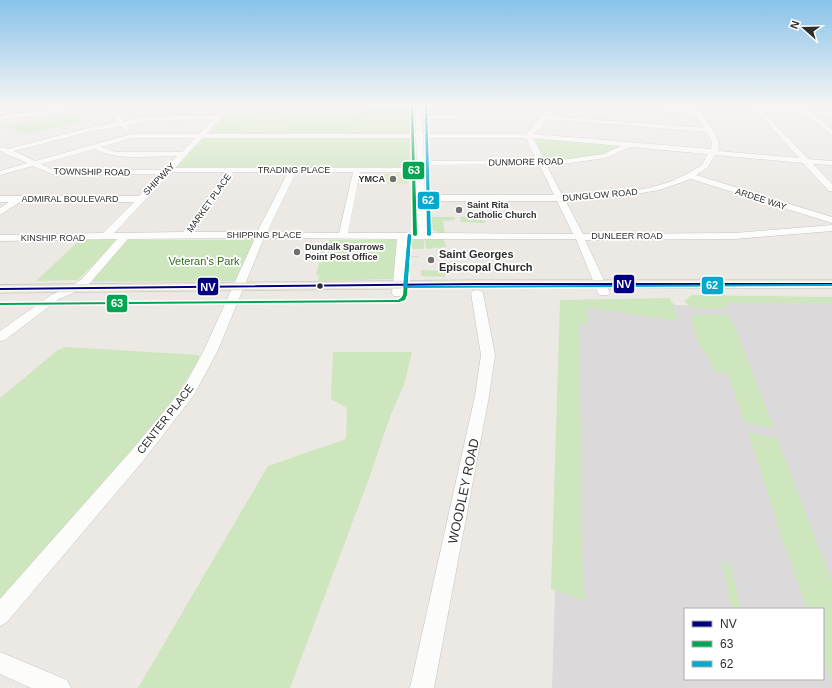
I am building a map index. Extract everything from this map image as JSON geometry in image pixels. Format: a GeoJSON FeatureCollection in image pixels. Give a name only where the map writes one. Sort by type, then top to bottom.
{"type":"FeatureCollection","features":[{"type":"Feature","properties":{"kind":"main road"},"geometry":{"type":"LineString","coordinates":[[602,289],[832,284]]}},
{"type":"Feature","properties":{"kind":"main road"},"geometry":{"type":"LineString","coordinates":[[0,289],[237,292]]}},
{"type":"Feature","properties":{"kind":"main road"},"geometry":{"type":"LineString","coordinates":[[0,297],[476,289],[832,292]]}},
{"type":"Feature","properties":{"kind":"street"},"geometry":{"type":"LineString","coordinates":[[4,150],[54,138]]}},
{"type":"Feature","properties":{"kind":"street"},"geometry":{"type":"LineString","coordinates":[[0,173],[125,138]]}},
{"type":"Feature","properties":{"kind":"street","name":"SHIPWAY"},"geometry":{"type":"LineString","coordinates":[[106,236],[199,138]]}},
{"type":"Feature","properties":{"kind":"street"},"geometry":{"type":"LineString","coordinates":[[419,138],[422,235]]}},
{"type":"Feature","properties":{"kind":"street"},"geometry":{"type":"LineString","coordinates":[[529,138],[578,236],[602,289]]}},
{"type":"Feature","properties":{"kind":"street"},"geometry":{"type":"LineString","coordinates":[[552,138],[832,163]]}},
{"type":"Feature","properties":{"kind":"street"},"geometry":{"type":"LineString","coordinates":[[712,138],[714,142],[713,153]]}},
{"type":"Feature","properties":{"kind":"street"},"geometry":{"type":"LineString","coordinates":[[784,138],[832,189]]}},
{"type":"Feature","properties":{"kind":"street","name":"DUNMORE ROAD"},"geometry":{"type":"LineString","coordinates":[[420,166],[541,163],[595,158],[614,154],[629,145]]}},
{"type":"Feature","properties":{"kind":"street"},"geometry":{"type":"LineString","coordinates":[[95,147],[106,152],[116,154],[184,154]]}},
{"type":"Feature","properties":{"kind":"street","name":"TOWNSHIP ROAD"},"geometry":{"type":"LineString","coordinates":[[4,150],[47,171],[167,171]]}},
{"type":"Feature","properties":{"kind":"street","name":"DUNGLOW ROAD"},"geometry":{"type":"LineString","coordinates":[[421,198],[559,198],[634,193],[673,183],[691,176],[706,166],[713,153]]}},
{"type":"Feature","properties":{"kind":"street","name":"TRADING PLACE"},"geometry":{"type":"LineString","coordinates":[[167,171],[356,170],[420,166]]}},
{"type":"Feature","properties":{"kind":"street","name":"MARKET PLACE"},"geometry":{"type":"LineString","coordinates":[[186,235],[232,170]]}},
{"type":"Feature","properties":{"kind":"street","name":"CENTER PLACE"},"geometry":{"type":"LineString","coordinates":[[0,614],[137,456],[189,391],[211,350],[261,236],[293,170]]}},
{"type":"Feature","properties":{"kind":"street"},"geometry":{"type":"LineString","coordinates":[[343,235],[356,170]]}},
{"type":"Feature","properties":{"kind":"street","name":"ARDEE WAY"},"geometry":{"type":"LineString","coordinates":[[691,176],[818,217],[832,220]]}},
{"type":"Feature","properties":{"kind":"street","name":"ADMIRAL BOULEVARD"},"geometry":{"type":"LineString","coordinates":[[0,199],[141,199]]}},
{"type":"Feature","properties":{"kind":"street"},"geometry":{"type":"LineString","coordinates":[[0,212],[18,199]]}},
{"type":"Feature","properties":{"kind":"street"},"geometry":{"type":"LineString","coordinates":[[818,217],[824,221],[828,228]]}},
{"type":"Feature","properties":{"kind":"street","name":"DUNLEER ROAD"},"geometry":{"type":"LineString","coordinates":[[422,235],[735,236],[828,228]]}},
{"type":"Feature","properties":{"kind":"street"},"geometry":{"type":"LineString","coordinates":[[398,290],[402,235]]}},
{"type":"Feature","properties":{"kind":"street","name":"SHIPPING PLACE"},"geometry":{"type":"LineString","coordinates":[[106,236],[422,235]]}},
{"type":"Feature","properties":{"kind":"street","name":"KINSHIP ROAD"},"geometry":{"type":"LineString","coordinates":[[0,238],[106,236]]}},
{"type":"Feature","properties":{"kind":"street"},"geometry":{"type":"LineString","coordinates":[[0,336],[55,297],[74,289],[86,281],[125,236]]}},
{"type":"Feature","properties":{"kind":"street","name":"WOODLEY ROAD"},"geometry":{"type":"LineString","coordinates":[[422,688],[482,396],[488,355],[476,289]]}},
{"type":"Feature","properties":{"kind":"street"},"geometry":{"type":"LineString","coordinates":[[0,663],[59,688]]}},
{"type":"Feature","properties":{"kind":"shaded area"},"geometry":{"type":"Polygon","coordinates":[[[669,300],[675,305],[688,305],[693,301],[832,302],[832,688],[552,688],[564,302],[669,300]]]}},
{"type":"Feature","properties":{"kind":"green space"},"geometry":{"type":"Polygon","coordinates":[[[202,138],[416,138],[417,167],[175,167],[202,138]]]}},
{"type":"Feature","properties":{"kind":"green space"},"geometry":{"type":"Polygon","coordinates":[[[531,138],[622,145],[623,147],[594,158],[542,162],[531,138]]]}},
{"type":"Feature","properties":{"kind":"green space","name":"YMCA"},"geometry":{"type":"Polygon","coordinates":[[[378,174],[408,174],[408,184],[377,184],[378,174]]]}},
{"type":"Feature","properties":{"kind":"green space"},"geometry":{"type":"Polygon","coordinates":[[[465,203],[482,203],[485,223],[461,222],[460,217],[469,216],[470,214],[480,214],[479,208],[465,206],[465,203]]]}},
{"type":"Feature","properties":{"kind":"green space"},"geometry":{"type":"Polygon","coordinates":[[[432,217],[455,217],[455,220],[443,221],[445,234],[432,230],[432,217]]]}},
{"type":"Feature","properties":{"kind":"green space","name":"Veteran's Park"},"geometry":{"type":"Polygon","coordinates":[[[252,237],[256,240],[235,281],[93,282],[92,280],[126,240],[244,240],[252,237]]]}},
{"type":"Feature","properties":{"kind":"green space"},"geometry":{"type":"Polygon","coordinates":[[[425,238],[439,238],[444,240],[446,247],[435,248],[435,246],[434,248],[428,249],[426,248],[425,238]]]}},
{"type":"Feature","properties":{"kind":"green space"},"geometry":{"type":"Polygon","coordinates":[[[81,239],[113,239],[117,241],[78,280],[36,281],[81,239]]]}},
{"type":"Feature","properties":{"kind":"green space"},"geometry":{"type":"Polygon","coordinates":[[[329,240],[396,240],[394,279],[318,281],[319,275],[316,275],[324,242],[328,242],[329,240]]]}},
{"type":"Feature","properties":{"kind":"green space"},"geometry":{"type":"Polygon","coordinates":[[[424,240],[424,248],[411,249],[411,256],[418,257],[406,257],[406,241],[424,240]]]}},
{"type":"Feature","properties":{"kind":"green space"},"geometry":{"type":"Polygon","coordinates":[[[421,270],[446,271],[445,277],[421,276],[421,270]]]}},
{"type":"Feature","properties":{"kind":"green space"},"geometry":{"type":"Polygon","coordinates":[[[691,295],[832,297],[832,303],[725,303],[728,309],[693,308],[684,302],[691,295]]]}},
{"type":"Feature","properties":{"kind":"green space"},"geometry":{"type":"Polygon","coordinates":[[[670,298],[679,321],[588,308],[587,324],[579,323],[583,592],[585,593],[585,601],[551,589],[560,300],[670,298]]]}},
{"type":"Feature","properties":{"kind":"green space"},"geometry":{"type":"Polygon","coordinates":[[[724,314],[731,317],[774,428],[745,423],[727,373],[714,372],[707,355],[697,342],[691,317],[695,315],[724,314]]]}},
{"type":"Feature","properties":{"kind":"green space"},"geometry":{"type":"Polygon","coordinates":[[[65,347],[199,355],[199,359],[170,407],[0,602],[0,398],[58,350],[65,347]]]}},
{"type":"Feature","properties":{"kind":"green space"},"geometry":{"type":"Polygon","coordinates":[[[333,352],[412,352],[404,385],[391,414],[368,481],[290,688],[138,688],[268,466],[346,439],[347,408],[331,399],[333,352]]]}},
{"type":"Feature","properties":{"kind":"green space"},"geometry":{"type":"Polygon","coordinates":[[[748,432],[777,438],[832,582],[832,684],[824,660],[824,608],[807,608],[783,542],[748,432]]]}},
{"type":"Feature","properties":{"kind":"green space"},"geometry":{"type":"Polygon","coordinates":[[[721,561],[731,566],[741,608],[732,608],[721,561]]]}},
{"type":"Feature","properties":{"kind":"transit line","name":"63"},"geometry":{"type":"LineString","coordinates":[[413,138],[415,235]]}},
{"type":"Feature","properties":{"kind":"transit line","name":"62"},"geometry":{"type":"LineString","coordinates":[[427,138],[429,235]]}},
{"type":"Feature","properties":{"kind":"transit line","name":"63"},"geometry":{"type":"LineString","coordinates":[[0,304],[399,301],[403,299],[405,295],[409,235]]}},
{"type":"Feature","properties":{"kind":"transit line","name":"62"},"geometry":{"type":"LineString","coordinates":[[409,235],[405,287],[832,285]]}},
{"type":"Feature","properties":{"kind":"transit line","name":"NV"},"geometry":{"type":"LineString","coordinates":[[0,289],[475,284],[832,284]]}},
{"type":"Feature","properties":{"kind":"place","name":"YMCA"},"geometry":{"type":"Point","coordinates":[393,179]}},
{"type":"Feature","properties":{"kind":"place","name":"Saint Rita Catholic Church"},"geometry":{"type":"Point","coordinates":[459,210]}},
{"type":"Feature","properties":{"kind":"place","name":"Dundalk Sparrows Point Post Office"},"geometry":{"type":"Point","coordinates":[297,252]}},
{"type":"Feature","properties":{"kind":"place","name":"Saint Georges Episcopal Church"},"geometry":{"type":"Point","coordinates":[431,260]}}]}
